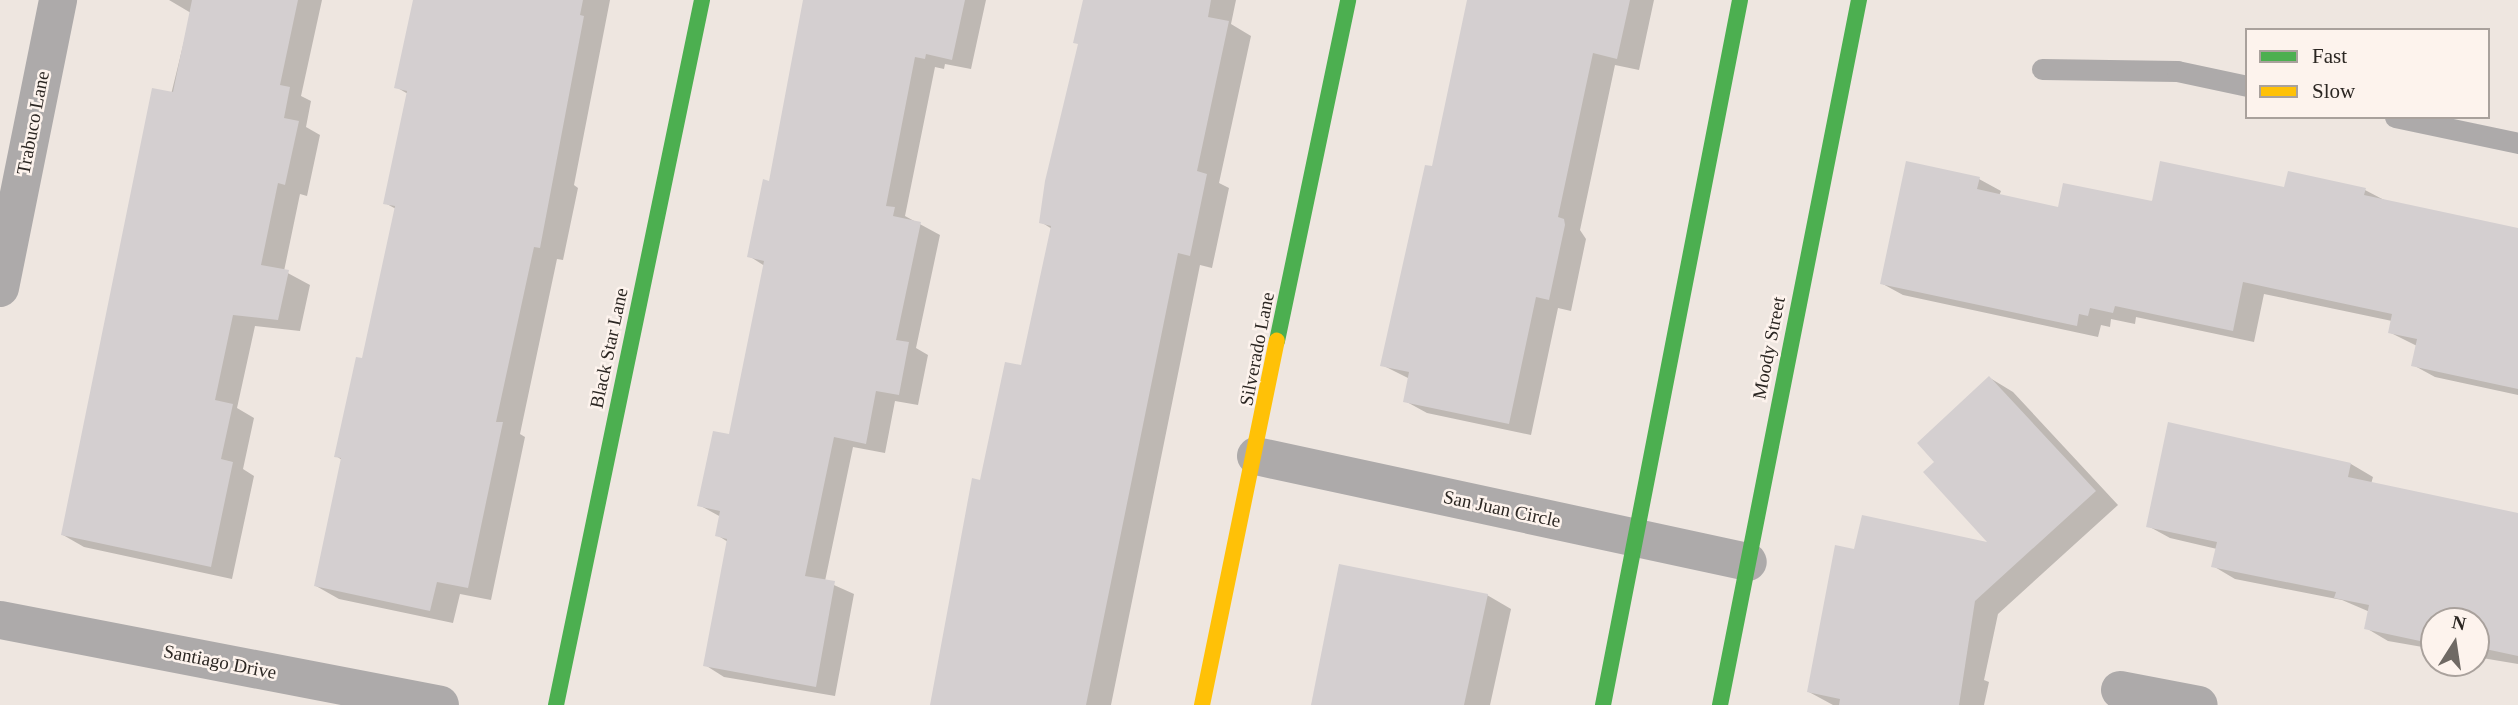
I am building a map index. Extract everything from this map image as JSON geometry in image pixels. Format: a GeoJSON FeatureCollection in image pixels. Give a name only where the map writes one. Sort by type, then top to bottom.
{"type":"FeatureCollection","features":[{"type":"Feature","properties":{"kind":"main road","name":"Black Star Lane"},"geometry":{"type":"LineString","coordinates":[[556,705],[702,0]]}},
{"type":"Feature","properties":{"kind":"main road","name":"Silverado Lane"},"geometry":{"type":"LineString","coordinates":[[1202,705],[1256,456],[1348,0]]}},
{"type":"Feature","properties":{"kind":"main road"},"geometry":{"type":"LineString","coordinates":[[1603,705],[1740,0]]}},
{"type":"Feature","properties":{"kind":"main road","name":"Moody Street"},"geometry":{"type":"LineString","coordinates":[[1720,705],[1859,0]]}},
{"type":"Feature","properties":{"kind":"street","name":"Trabuco Lane"},"geometry":{"type":"LineString","coordinates":[[0,288],[58,0]]}},
{"type":"Feature","properties":{"kind":"street","name":"San Juan Circle"},"geometry":{"type":"LineString","coordinates":[[1256,456],[1748,562]]}},
{"type":"Feature","properties":{"kind":"street","name":"Santiago Drive"},"geometry":{"type":"LineString","coordinates":[[0,620],[440,705]]}},
{"type":"Feature","properties":{"kind":"street"},"geometry":{"type":"LineString","coordinates":[[2120,690],[2199,705]]}},
{"type":"Feature","properties":{"kind":"lane"},"geometry":{"type":"LineString","coordinates":[[2042,69],[2177,71],[2245,86]]}},
{"type":"Feature","properties":{"kind":"lane"},"geometry":{"type":"LineString","coordinates":[[2404,119],[2518,144]]}},
{"type":"Feature","properties":{"kind":"building"},"geometry":{"type":"Polygon","coordinates":[[[192,0],[298,0],[280,85],[290,87],[284,118],[299,121],[285,185],[278,183],[261,265],[289,270],[278,320],[233,315],[215,400],[233,404],[221,459],[233,462],[211,567],[61,535],[152,88],[173,92],[192,0]]]}},
{"type":"Feature","properties":{"kind":"building"},"geometry":{"type":"Polygon","coordinates":[[[413,0],[583,0],[580,15],[584,16],[540,248],[534,247],[496,422],[503,422],[468,588],[437,582],[430,611],[314,586],[341,458],[334,457],[356,357],[362,358],[395,206],[383,204],[407,91],[394,88],[413,0]]]}},
{"type":"Feature","properties":{"kind":"building"},"geometry":{"type":"Polygon","coordinates":[[[803,0],[965,0],[952,60],[926,54],[925,59],[915,57],[886,206],[895,207],[893,216],[921,222],[896,340],[909,342],[899,395],[876,391],[866,444],[834,437],[805,576],[835,581],[816,687],[703,666],[727,539],[715,536],[720,511],[697,506],[713,431],[729,434],[764,261],[747,257],[763,179],[769,181],[803,0]]]}},
{"type":"Feature","properties":{"kind":"building"},"geometry":{"type":"Polygon","coordinates":[[[1083,0],[1211,0],[1208,17],[1229,21],[1197,171],[1207,174],[1190,256],[1178,253],[1086,705],[930,705],[972,478],[980,480],[1005,362],[1021,365],[1051,226],[1039,223],[1045,181],[1078,44],[1073,43],[1083,0]]]}},
{"type":"Feature","properties":{"kind":"building"},"geometry":{"type":"Polygon","coordinates":[[[1467,0],[1630,0],[1617,59],[1593,53],[1558,217],[1564,219],[1565,225],[1549,300],[1536,297],[1509,424],[1403,402],[1409,372],[1380,366],[1425,165],[1432,166],[1467,0]]]}},
{"type":"Feature","properties":{"kind":"building"},"geometry":{"type":"Polygon","coordinates":[[[1906,161],[1980,177],[1977,189],[2058,207],[2063,183],[2152,201],[2160,161],[2284,187],[2288,171],[2366,188],[2364,195],[2518,228],[2518,389],[2411,366],[2417,339],[2388,333],[2392,314],[2243,282],[2233,331],[2115,306],[2113,313],[2090,308],[2088,316],[2079,314],[2077,326],[1880,284],[1906,161]]]}},
{"type":"Feature","properties":{"kind":"building"},"geometry":{"type":"Polygon","coordinates":[[[1989,376],[2096,491],[1975,601],[1959,705],[1839,705],[1840,699],[1807,692],[1835,545],[1854,549],[1862,515],[1987,542],[1923,472],[1934,462],[1917,443],[1989,376]]]}},
{"type":"Feature","properties":{"kind":"building"},"geometry":{"type":"Polygon","coordinates":[[[2168,422],[2351,463],[2348,477],[2518,513],[2518,656],[2490,650],[2490,607],[2420,607],[2420,641],[2364,629],[2369,605],[2334,598],[2336,592],[2211,567],[2217,542],[2146,527],[2168,422]]]}},
{"type":"Feature","properties":{"kind":"building"},"geometry":{"type":"Polygon","coordinates":[[[1339,564],[1488,594],[1464,705],[1311,705],[1339,564]]]}},
{"type":"Feature","properties":{"kind":"traffic: fast"},"geometry":{"type":"LineString","coordinates":[[556,705],[702,0]]}},
{"type":"Feature","properties":{"kind":"traffic: fast"},"geometry":{"type":"LineString","coordinates":[[1277,341],[1348,0]]}},
{"type":"Feature","properties":{"kind":"traffic: fast"},"geometry":{"type":"LineString","coordinates":[[1603,705],[1740,0]]}},
{"type":"Feature","properties":{"kind":"traffic: fast"},"geometry":{"type":"LineString","coordinates":[[1720,705],[1859,0]]}},
{"type":"Feature","properties":{"kind":"traffic: slow"},"geometry":{"type":"LineString","coordinates":[[1202,705],[1277,341]]}}]}
